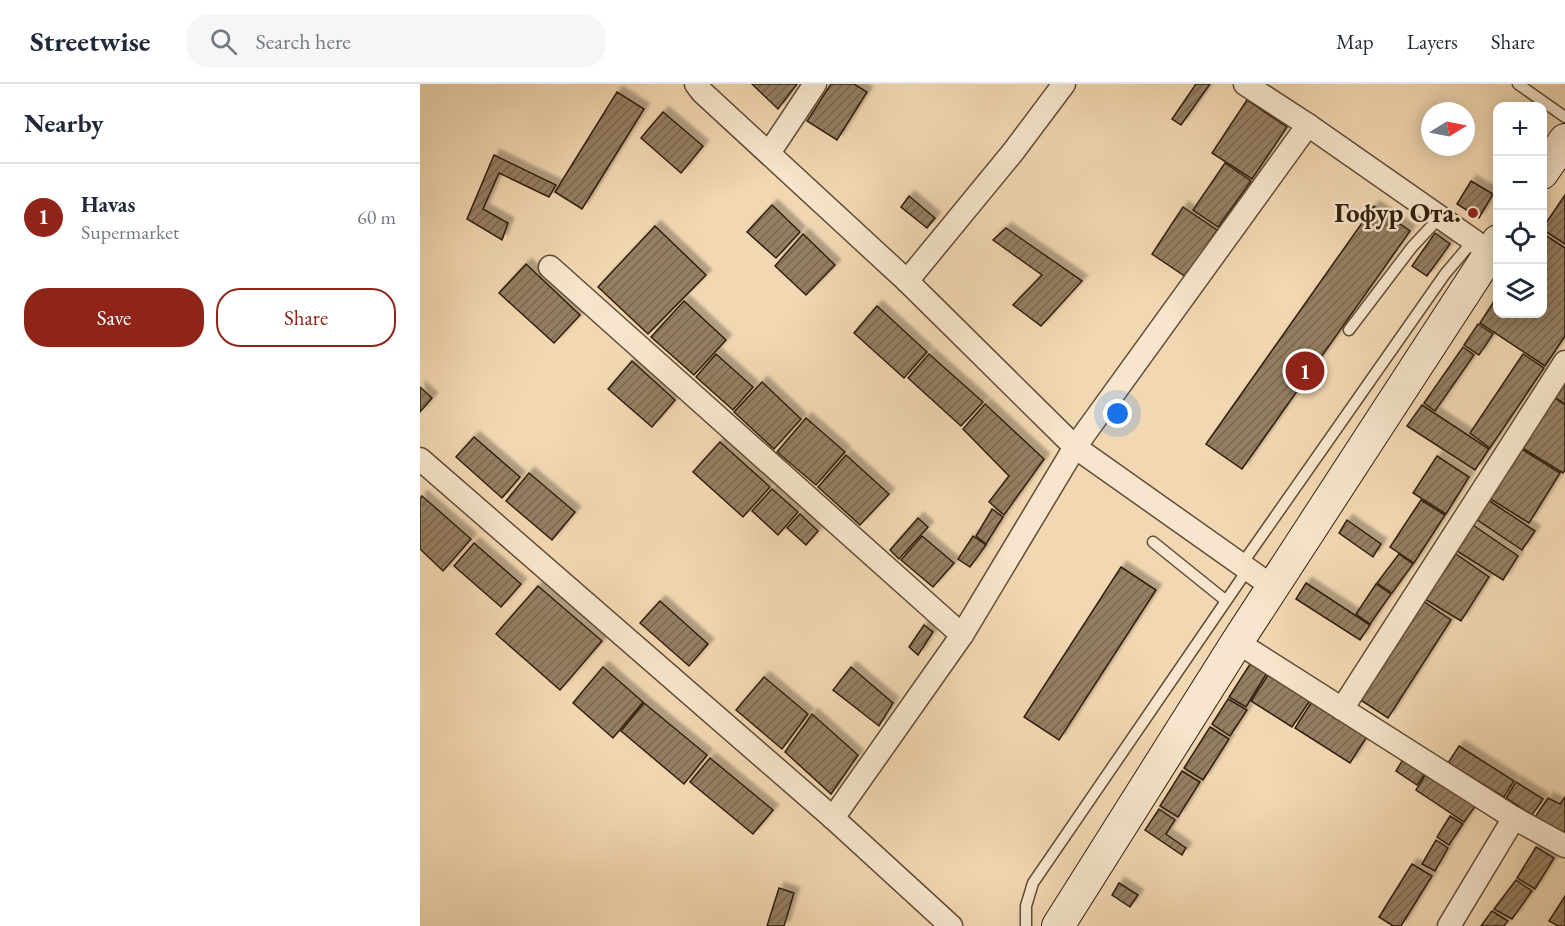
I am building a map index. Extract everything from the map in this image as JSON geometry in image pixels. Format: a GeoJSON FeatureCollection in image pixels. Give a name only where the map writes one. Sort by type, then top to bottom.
{"type":"FeatureCollection","features":[{"type":"Feature","properties":{"kind":"main road"},"geometry":{"type":"LineString","coordinates":[[1547,166],[1565,140]]}},
{"type":"Feature","properties":{"kind":"main road"},"geometry":{"type":"LineString","coordinates":[[1058,926],[1487,245]]}},
{"type":"Feature","properties":{"kind":"street"},"geometry":{"type":"LineString","coordinates":[[696,84],[907,281],[1075,447],[1273,587]]}},
{"type":"Feature","properties":{"kind":"street"},"geometry":{"type":"LineString","coordinates":[[769,153],[815,84]]}},
{"type":"Feature","properties":{"kind":"street"},"geometry":{"type":"LineString","coordinates":[[907,281],[1013,152],[1064,84]]}},
{"type":"Feature","properties":{"kind":"street"},"geometry":{"type":"LineString","coordinates":[[1245,84],[1440,217],[1487,245]]}},
{"type":"Feature","properties":{"kind":"street"},"geometry":{"type":"LineString","coordinates":[[833,818],[962,635],[1075,447],[1308,125]]}},
{"type":"Feature","properties":{"kind":"street"},"geometry":{"type":"LineString","coordinates":[[550,267],[962,635]]}},
{"type":"Feature","properties":{"kind":"street"},"geometry":{"type":"LineString","coordinates":[[1342,709],[1565,362]]}},
{"type":"Feature","properties":{"kind":"street"},"geometry":{"type":"LineString","coordinates":[[420,459],[833,818],[951,926]]}},
{"type":"Feature","properties":{"kind":"street"},"geometry":{"type":"LineString","coordinates":[[1237,642],[1514,818],[1565,846]]}},
{"type":"Feature","properties":{"kind":"street"},"geometry":{"type":"LineString","coordinates":[[1449,926],[1514,818]]}},
{"type":"Feature","properties":{"kind":"lane"},"geometry":{"type":"LineString","coordinates":[[1518,84],[1565,117]]}},
{"type":"Feature","properties":{"kind":"lane"},"geometry":{"type":"LineString","coordinates":[[1348,330],[1412,247],[1440,217]]}},
{"type":"Feature","properties":{"kind":"lane"},"geometry":{"type":"LineString","coordinates":[[1026,926],[1026,906],[1033,883],[1245,566],[1445,274],[1487,245]]}},
{"type":"Feature","properties":{"kind":"lane"},"geometry":{"type":"LineString","coordinates":[[1153,542],[1224,600]]}},
{"type":"Feature","properties":{"kind":"building"},"geometry":{"type":"Polygon","coordinates":[[[752,84],[797,84],[778,109],[752,84]]]}},
{"type":"Feature","properties":{"kind":"building"},"geometry":{"type":"Polygon","coordinates":[[[831,84],[854,84],[867,92],[837,140],[807,121],[831,84]]]}},
{"type":"Feature","properties":{"kind":"building"},"geometry":{"type":"Polygon","coordinates":[[[1196,84],[1210,84],[1181,125],[1172,119],[1196,84]]]}},
{"type":"Feature","properties":{"kind":"building"},"geometry":{"type":"Polygon","coordinates":[[[617,92],[644,109],[582,209],[555,192],[617,92]]]}},
{"type":"Feature","properties":{"kind":"building"},"geometry":{"type":"Polygon","coordinates":[[[1247,100],[1287,127],[1252,179],[1212,153],[1247,100]]]}},
{"type":"Feature","properties":{"kind":"building"},"geometry":{"type":"Polygon","coordinates":[[[663,112],[703,146],[681,173],[641,138],[663,112]]]}},
{"type":"Feature","properties":{"kind":"building"},"geometry":{"type":"Polygon","coordinates":[[[494,155],[556,185],[549,197],[499,173],[483,209],[508,223],[502,240],[467,219],[494,155]]]}},
{"type":"Feature","properties":{"kind":"building"},"geometry":{"type":"Polygon","coordinates":[[[1225,163],[1251,181],[1218,227],[1193,210],[1225,163]]]}},
{"type":"Feature","properties":{"kind":"building"},"geometry":{"type":"Polygon","coordinates":[[[1471,181],[1493,194],[1479,218],[1457,204],[1471,181]]]}},
{"type":"Feature","properties":{"kind":"building"},"geometry":{"type":"Polygon","coordinates":[[[1565,195],[1565,244],[1547,232],[1547,222],[1565,195]]]}},
{"type":"Feature","properties":{"kind":"building"},"geometry":{"type":"Polygon","coordinates":[[[909,196],[935,218],[927,228],[901,207],[909,196]]]}},
{"type":"Feature","properties":{"kind":"building"},"geometry":{"type":"Polygon","coordinates":[[[772,205],[800,232],[776,258],[747,232],[772,205]]]}},
{"type":"Feature","properties":{"kind":"building"},"geometry":{"type":"Polygon","coordinates":[[[1374,206],[1410,231],[1242,469],[1206,444],[1374,206]]]}},
{"type":"Feature","properties":{"kind":"building"},"geometry":{"type":"Polygon","coordinates":[[[1183,207],[1217,230],[1186,277],[1152,254],[1183,207]]]}},
{"type":"Feature","properties":{"kind":"building"},"geometry":{"type":"Polygon","coordinates":[[[655,226],[706,275],[648,334],[598,287],[655,226]]]}},
{"type":"Feature","properties":{"kind":"building"},"geometry":{"type":"Polygon","coordinates":[[[1006,228],[1082,281],[1041,326],[1013,305],[1042,275],[993,240],[1006,228]]]}},
{"type":"Feature","properties":{"kind":"building"},"geometry":{"type":"Polygon","coordinates":[[[1435,233],[1450,244],[1427,276],[1412,266],[1435,233]]]}},
{"type":"Feature","properties":{"kind":"building"},"geometry":{"type":"Polygon","coordinates":[[[803,234],[835,265],[806,295],[775,266],[803,234]]]}},
{"type":"Feature","properties":{"kind":"building"},"geometry":{"type":"Polygon","coordinates":[[[1547,236],[1565,248],[1565,336],[1545,366],[1480,323],[1493,303],[1493,318],[1547,318],[1547,236]]]}},
{"type":"Feature","properties":{"kind":"building"},"geometry":{"type":"Polygon","coordinates":[[[526,264],[580,315],[554,343],[499,293],[526,264]]]}},
{"type":"Feature","properties":{"kind":"building"},"geometry":{"type":"Polygon","coordinates":[[[684,301],[726,340],[694,375],[651,337],[684,301]]]}},
{"type":"Feature","properties":{"kind":"building"},"geometry":{"type":"Polygon","coordinates":[[[877,306],[927,352],[904,378],[854,333],[877,306]]]}},
{"type":"Feature","properties":{"kind":"building"},"geometry":{"type":"Polygon","coordinates":[[[1478,324],[1493,334],[1479,355],[1464,345],[1478,324]]]}},
{"type":"Feature","properties":{"kind":"building"},"geometry":{"type":"Polygon","coordinates":[[[1463,347],[1474,355],[1435,411],[1424,403],[1463,347]]]}},
{"type":"Feature","properties":{"kind":"building"},"geometry":{"type":"Polygon","coordinates":[[[716,354],[753,387],[733,410],[696,377],[716,354]]]}},
{"type":"Feature","properties":{"kind":"building"},"geometry":{"type":"Polygon","coordinates":[[[929,354],[983,402],[961,426],[908,378],[929,354]]]}},
{"type":"Feature","properties":{"kind":"building"},"geometry":{"type":"Polygon","coordinates":[[[1523,354],[1544,368],[1490,448],[1470,433],[1523,354]]]}},
{"type":"Feature","properties":{"kind":"building"},"geometry":{"type":"Polygon","coordinates":[[[632,361],[675,400],[652,427],[608,389],[632,361]]]}},
{"type":"Feature","properties":{"kind":"building"},"geometry":{"type":"Polygon","coordinates":[[[1565,381],[1565,404],[1553,396],[1565,381]]]}},
{"type":"Feature","properties":{"kind":"building"},"geometry":{"type":"Polygon","coordinates":[[[762,382],[801,419],[774,449],[734,412],[762,382]]]}},
{"type":"Feature","properties":{"kind":"building"},"geometry":{"type":"Polygon","coordinates":[[[420,387],[432,398],[420,412],[420,387]]]}},
{"type":"Feature","properties":{"kind":"building"},"geometry":{"type":"Polygon","coordinates":[[[1553,397],[1565,405],[1565,470],[1563,473],[1521,447],[1553,397]]]}},
{"type":"Feature","properties":{"kind":"building"},"geometry":{"type":"Polygon","coordinates":[[[985,404],[1044,459],[1004,515],[989,502],[1009,476],[963,429],[985,404]]]}},
{"type":"Feature","properties":{"kind":"building"},"geometry":{"type":"Polygon","coordinates":[[[1422,405],[1489,449],[1475,470],[1407,426],[1422,405]]]}},
{"type":"Feature","properties":{"kind":"building"},"geometry":{"type":"Polygon","coordinates":[[[806,418],[845,452],[816,485],[777,452],[806,418]]]}},
{"type":"Feature","properties":{"kind":"building"},"geometry":{"type":"Polygon","coordinates":[[[474,437],[520,477],[502,498],[456,457],[474,437]]]}},
{"type":"Feature","properties":{"kind":"building"},"geometry":{"type":"Polygon","coordinates":[[[720,442],[770,487],[743,517],[693,472],[720,442]]]}},
{"type":"Feature","properties":{"kind":"building"},"geometry":{"type":"Polygon","coordinates":[[[1520,448],[1560,473],[1529,523],[1489,498],[1520,448]]]}},
{"type":"Feature","properties":{"kind":"building"},"geometry":{"type":"Polygon","coordinates":[[[846,455],[889,494],[860,525],[818,487],[846,455]]]}},
{"type":"Feature","properties":{"kind":"building"},"geometry":{"type":"Polygon","coordinates":[[[1437,456],[1469,477],[1446,514],[1413,493],[1437,456]]]}},
{"type":"Feature","properties":{"kind":"building"},"geometry":{"type":"Polygon","coordinates":[[[529,473],[575,512],[552,540],[506,501],[529,473]]]}},
{"type":"Feature","properties":{"kind":"building"},"geometry":{"type":"Polygon","coordinates":[[[772,489],[798,512],[778,535],[752,511],[772,489]]]}},
{"type":"Feature","properties":{"kind":"building"},"geometry":{"type":"Polygon","coordinates":[[[422,496],[471,539],[443,571],[420,549],[420,499],[422,496]]]}},
{"type":"Feature","properties":{"kind":"building"},"geometry":{"type":"Polygon","coordinates":[[[1421,500],[1445,515],[1414,563],[1390,547],[1421,500]]]}},
{"type":"Feature","properties":{"kind":"building"},"geometry":{"type":"Polygon","coordinates":[[[1488,500],[1535,531],[1522,550],[1476,519],[1488,500]]]}},
{"type":"Feature","properties":{"kind":"building"},"geometry":{"type":"Polygon","coordinates":[[[992,509],[1003,517],[986,544],[976,536],[992,509]]]}},
{"type":"Feature","properties":{"kind":"building"},"geometry":{"type":"Polygon","coordinates":[[[800,514],[818,531],[806,545],[787,528],[800,514]]]}},
{"type":"Feature","properties":{"kind":"building"},"geometry":{"type":"Polygon","coordinates":[[[918,518],[928,527],[899,559],[890,550],[918,518]]]}},
{"type":"Feature","properties":{"kind":"building"},"geometry":{"type":"Polygon","coordinates":[[[1347,520],[1381,544],[1373,557],[1339,533],[1347,520]]]}},
{"type":"Feature","properties":{"kind":"building"},"geometry":{"type":"Polygon","coordinates":[[[1473,525],[1518,556],[1503,580],[1457,551],[1473,525]]]}},
{"type":"Feature","properties":{"kind":"building"},"geometry":{"type":"Polygon","coordinates":[[[922,536],[954,563],[933,587],[901,560],[922,536]]]}},
{"type":"Feature","properties":{"kind":"building"},"geometry":{"type":"Polygon","coordinates":[[[973,536],[986,545],[970,567],[958,559],[973,536]]]}},
{"type":"Feature","properties":{"kind":"building"},"geometry":{"type":"Polygon","coordinates":[[[474,543],[521,584],[501,607],[454,566],[474,543]]]}},
{"type":"Feature","properties":{"kind":"building"},"geometry":{"type":"Polygon","coordinates":[[[1399,554],[1413,564],[1392,593],[1377,583],[1399,554]]]}},
{"type":"Feature","properties":{"kind":"building"},"geometry":{"type":"Polygon","coordinates":[[[1456,554],[1489,577],[1461,621],[1425,599],[1456,554]]]}},
{"type":"Feature","properties":{"kind":"building"},"geometry":{"type":"Polygon","coordinates":[[[1121,567],[1156,590],[1059,740],[1024,717],[1121,567]]]}},
{"type":"Feature","properties":{"kind":"building"},"geometry":{"type":"Polygon","coordinates":[[[1306,583],[1370,625],[1360,640],[1296,599],[1306,583]]]}},
{"type":"Feature","properties":{"kind":"building"},"geometry":{"type":"Polygon","coordinates":[[[1376,584],[1391,594],[1370,624],[1356,614],[1376,584]]]}},
{"type":"Feature","properties":{"kind":"building"},"geometry":{"type":"Polygon","coordinates":[[[538,586],[602,641],[560,690],[496,634],[538,586]]]}},
{"type":"Feature","properties":{"kind":"building"},"geometry":{"type":"Polygon","coordinates":[[[660,601],[708,644],[689,666],[640,623],[660,601]]]}},
{"type":"Feature","properties":{"kind":"building"},"geometry":{"type":"Polygon","coordinates":[[[1423,601],[1451,620],[1388,718],[1359,699],[1423,601]]]}},
{"type":"Feature","properties":{"kind":"building"},"geometry":{"type":"Polygon","coordinates":[[[924,625],[933,632],[918,655],[909,647],[924,625]]]}},
{"type":"Feature","properties":{"kind":"building"},"geometry":{"type":"Polygon","coordinates":[[[1252,661],[1268,671],[1246,707],[1229,697],[1252,661]]]}},
{"type":"Feature","properties":{"kind":"building"},"geometry":{"type":"Polygon","coordinates":[[[603,667],[643,702],[613,738],[573,703],[603,667]]]}},
{"type":"Feature","properties":{"kind":"building"},"geometry":{"type":"Polygon","coordinates":[[[851,667],[893,703],[879,726],[833,690],[851,667]]]}},
{"type":"Feature","properties":{"kind":"building"},"geometry":{"type":"Polygon","coordinates":[[[1270,672],[1311,699],[1292,727],[1251,701],[1270,672]]]}},
{"type":"Feature","properties":{"kind":"building"},"geometry":{"type":"Polygon","coordinates":[[[764,677],[808,714],[782,749],[736,710],[764,677]]]}},
{"type":"Feature","properties":{"kind":"building"},"geometry":{"type":"Polygon","coordinates":[[[1228,699],[1247,710],[1230,736],[1212,724],[1228,699]]]}},
{"type":"Feature","properties":{"kind":"building"},"geometry":{"type":"Polygon","coordinates":[[[1313,700],[1368,735],[1350,763],[1295,728],[1313,700]]]}},
{"type":"Feature","properties":{"kind":"building"},"geometry":{"type":"Polygon","coordinates":[[[644,703],[707,755],[684,784],[621,731],[644,703]]]}},
{"type":"Feature","properties":{"kind":"building"},"geometry":{"type":"Polygon","coordinates":[[[812,714],[858,755],[831,794],[785,752],[812,714]]]}},
{"type":"Feature","properties":{"kind":"building"},"geometry":{"type":"Polygon","coordinates":[[[1210,727],[1229,739],[1203,780],[1184,768],[1210,727]]]}},
{"type":"Feature","properties":{"kind":"building"},"geometry":{"type":"Polygon","coordinates":[[[1459,746],[1514,781],[1504,797],[1448,763],[1459,746]]]}},
{"type":"Feature","properties":{"kind":"building"},"geometry":{"type":"Polygon","coordinates":[[[710,758],[773,810],[753,834],[690,782],[710,758]]]}},
{"type":"Feature","properties":{"kind":"building"},"geometry":{"type":"Polygon","coordinates":[[[1404,758],[1426,772],[1417,785],[1396,771],[1404,758]]]}},
{"type":"Feature","properties":{"kind":"building"},"geometry":{"type":"Polygon","coordinates":[[[1182,771],[1200,782],[1178,817],[1160,806],[1182,771]]]}},
{"type":"Feature","properties":{"kind":"building"},"geometry":{"type":"Polygon","coordinates":[[[1427,772],[1476,805],[1464,822],[1416,790],[1427,772]]]}},
{"type":"Feature","properties":{"kind":"building"},"geometry":{"type":"Polygon","coordinates":[[[1516,782],[1543,799],[1532,815],[1506,798],[1516,782]]]}},
{"type":"Feature","properties":{"kind":"building"},"geometry":{"type":"Polygon","coordinates":[[[1565,797],[1565,834],[1535,817],[1548,798],[1560,804],[1565,797]]]}},
{"type":"Feature","properties":{"kind":"building"},"geometry":{"type":"Polygon","coordinates":[[[1159,809],[1175,820],[1166,834],[1186,848],[1182,855],[1145,830],[1159,809]]]}},
{"type":"Feature","properties":{"kind":"building"},"geometry":{"type":"Polygon","coordinates":[[[1450,816],[1463,824],[1449,845],[1437,837],[1450,816]]]}},
{"type":"Feature","properties":{"kind":"building"},"geometry":{"type":"Polygon","coordinates":[[[1436,840],[1448,848],[1435,871],[1422,864],[1436,840]]]}},
{"type":"Feature","properties":{"kind":"building"},"geometry":{"type":"Polygon","coordinates":[[[1536,847],[1554,858],[1535,889],[1517,878],[1536,847]]]}},
{"type":"Feature","properties":{"kind":"building"},"geometry":{"type":"Polygon","coordinates":[[[1412,864],[1432,876],[1401,926],[1393,926],[1379,917],[1412,864]]]}},
{"type":"Feature","properties":{"kind":"building"},"geometry":{"type":"Polygon","coordinates":[[[1516,880],[1532,891],[1512,919],[1494,909],[1516,880]]]}},
{"type":"Feature","properties":{"kind":"building"},"geometry":{"type":"Polygon","coordinates":[[[1119,883],[1138,895],[1130,907],[1112,895],[1119,883]]]}},
{"type":"Feature","properties":{"kind":"building"},"geometry":{"type":"Polygon","coordinates":[[[779,888],[794,893],[784,926],[767,926],[779,888]]]}},
{"type":"Feature","properties":{"kind":"building"},"geometry":{"type":"Polygon","coordinates":[[[1565,896],[1565,926],[1558,926],[1549,921],[1565,896]]]}},
{"type":"Feature","properties":{"kind":"building"},"geometry":{"type":"Polygon","coordinates":[[[1492,911],[1508,921],[1504,926],[1481,926],[1492,911]]]}},
{"type":"Feature","properties":{"kind":"place","name":"Гофур Ота."},"geometry":{"type":"Point","coordinates":[1473,213]}},
{"type":"Feature","properties":{"kind":"place","name":"Havas"},"geometry":{"type":"Point","coordinates":[1305,371]}}]}
